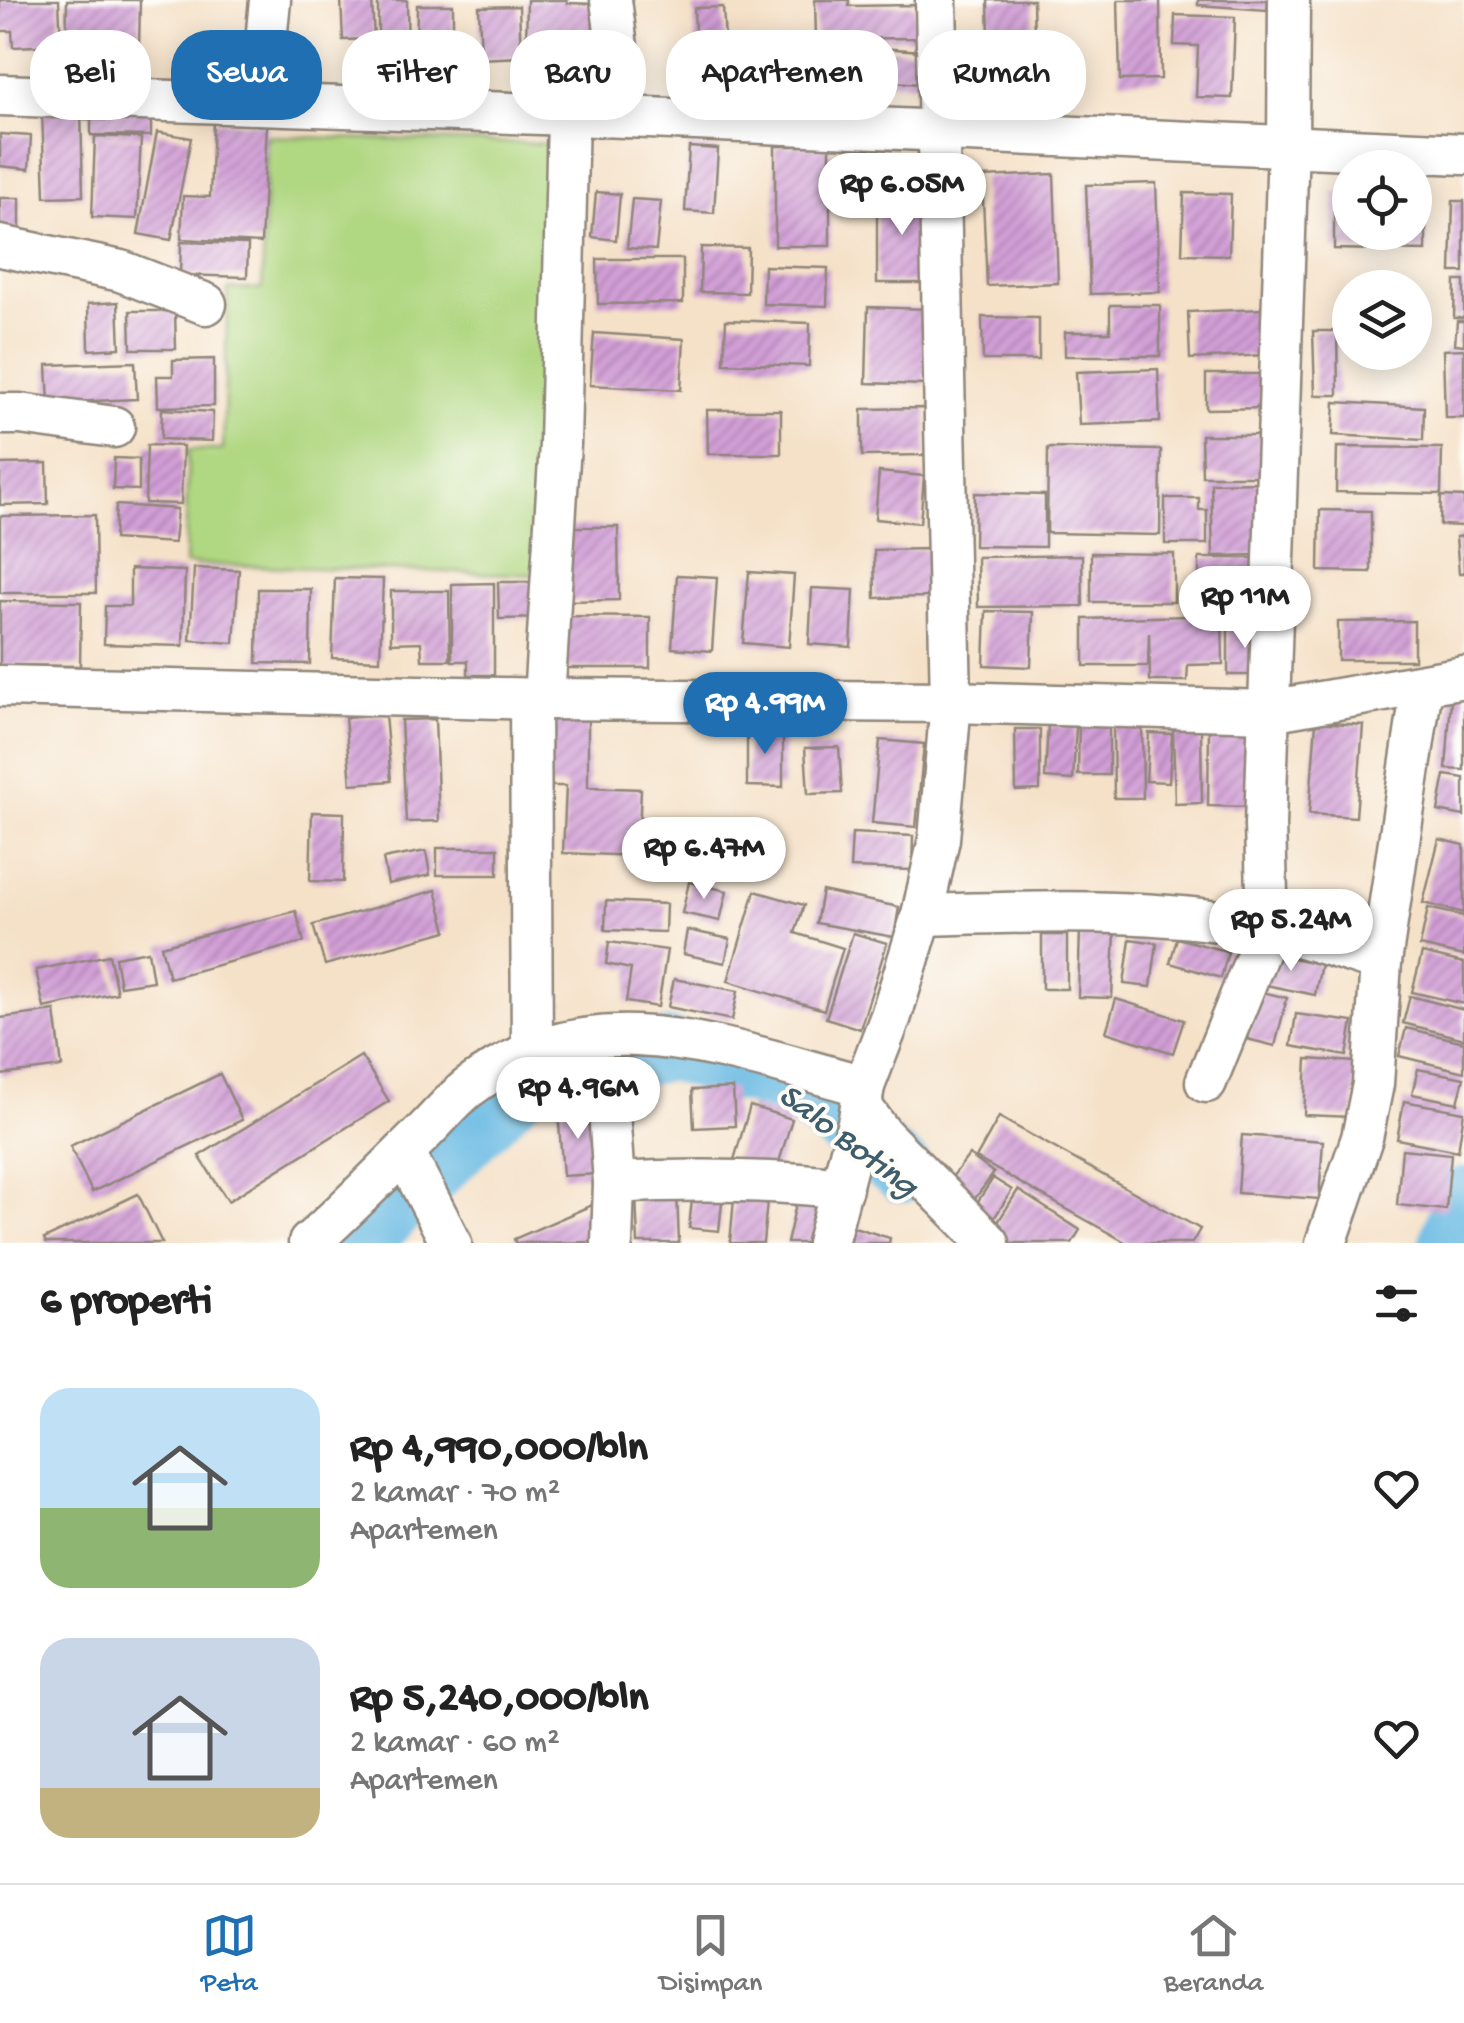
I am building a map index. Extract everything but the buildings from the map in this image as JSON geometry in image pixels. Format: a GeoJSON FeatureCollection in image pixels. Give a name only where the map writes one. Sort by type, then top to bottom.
{"type":"FeatureCollection","features":[{"type":"Feature","properties":{"kind":"street"},"geometry":{"type":"LineString","coordinates":[[267,30],[270,0]]}},
{"type":"Feature","properties":{"kind":"street"},"geometry":{"type":"LineString","coordinates":[[611,0],[615,30]]}},
{"type":"Feature","properties":{"kind":"street"},"geometry":{"type":"LineString","coordinates":[[827,1243],[862,1104],[922,915],[940,839],[951,702],[936,0]]}},
{"type":"Feature","properties":{"kind":"street"},"geometry":{"type":"LineString","coordinates":[[1206,1082],[1268,928],[1265,825],[1290,0]]}},
{"type":"Feature","properties":{"kind":"street"},"geometry":{"type":"LineString","coordinates":[[0,95],[171,101]]}},
{"type":"Feature","properties":{"kind":"street"},"geometry":{"type":"LineString","coordinates":[[322,106],[510,113]]}},
{"type":"Feature","properties":{"kind":"street"},"geometry":{"type":"LineString","coordinates":[[646,118],[1464,154]]}},
{"type":"Feature","properties":{"kind":"street"},"geometry":{"type":"LineString","coordinates":[[532,1050],[537,699],[560,444],[568,120]]}},
{"type":"Feature","properties":{"kind":"street"},"geometry":{"type":"LineString","coordinates":[[0,246],[120,271],[206,304]]}},
{"type":"Feature","properties":{"kind":"street"},"geometry":{"type":"LineString","coordinates":[[0,414],[114,427]]}},
{"type":"Feature","properties":{"kind":"street"},"geometry":{"type":"LineString","coordinates":[[0,686],[1269,711],[1464,677]]}},
{"type":"Feature","properties":{"kind":"street"},"geometry":{"type":"LineString","coordinates":[[1326,1243],[1362,1138],[1373,1084],[1381,962],[1422,686]]}},
{"type":"Feature","properties":{"kind":"street"},"geometry":{"type":"LineString","coordinates":[[922,915],[1118,911],[1190,917],[1268,928],[1381,962]]}},
{"type":"Feature","properties":{"kind":"street"},"geometry":{"type":"LineString","coordinates":[[309,1243],[408,1157],[467,1089],[532,1050],[618,1036],[669,1037],[765,1056],[862,1104],[883,1136],[989,1243]]}},
{"type":"Feature","properties":{"kind":"street"},"geometry":{"type":"LineString","coordinates":[[608,1098],[614,1183],[612,1243]]}},
{"type":"Feature","properties":{"kind":"street"},"geometry":{"type":"LineString","coordinates":[[408,1157],[451,1243]]}},
{"type":"Feature","properties":{"kind":"street"},"geometry":{"type":"LineString","coordinates":[[614,1183],[844,1178]]}},
{"type":"Feature","properties":{"kind":"green space"},"geometry":{"type":"Polygon","coordinates":[[[267,136],[558,144],[544,575],[185,564],[188,450],[223,450],[228,289],[262,289],[267,136]]]}},
{"type":"Feature","properties":{"kind":"waterway","name":"Salo Boting"},"geometry":{"type":"LineString","coordinates":[[359,1243],[529,1077],[670,1050],[791,1085],[903,1172]]}},
{"type":"Feature","properties":{"kind":"waterway","name":"Salo Boting"},"geometry":{"type":"LineString","coordinates":[[1450,1243],[1464,1198]]}}]}
